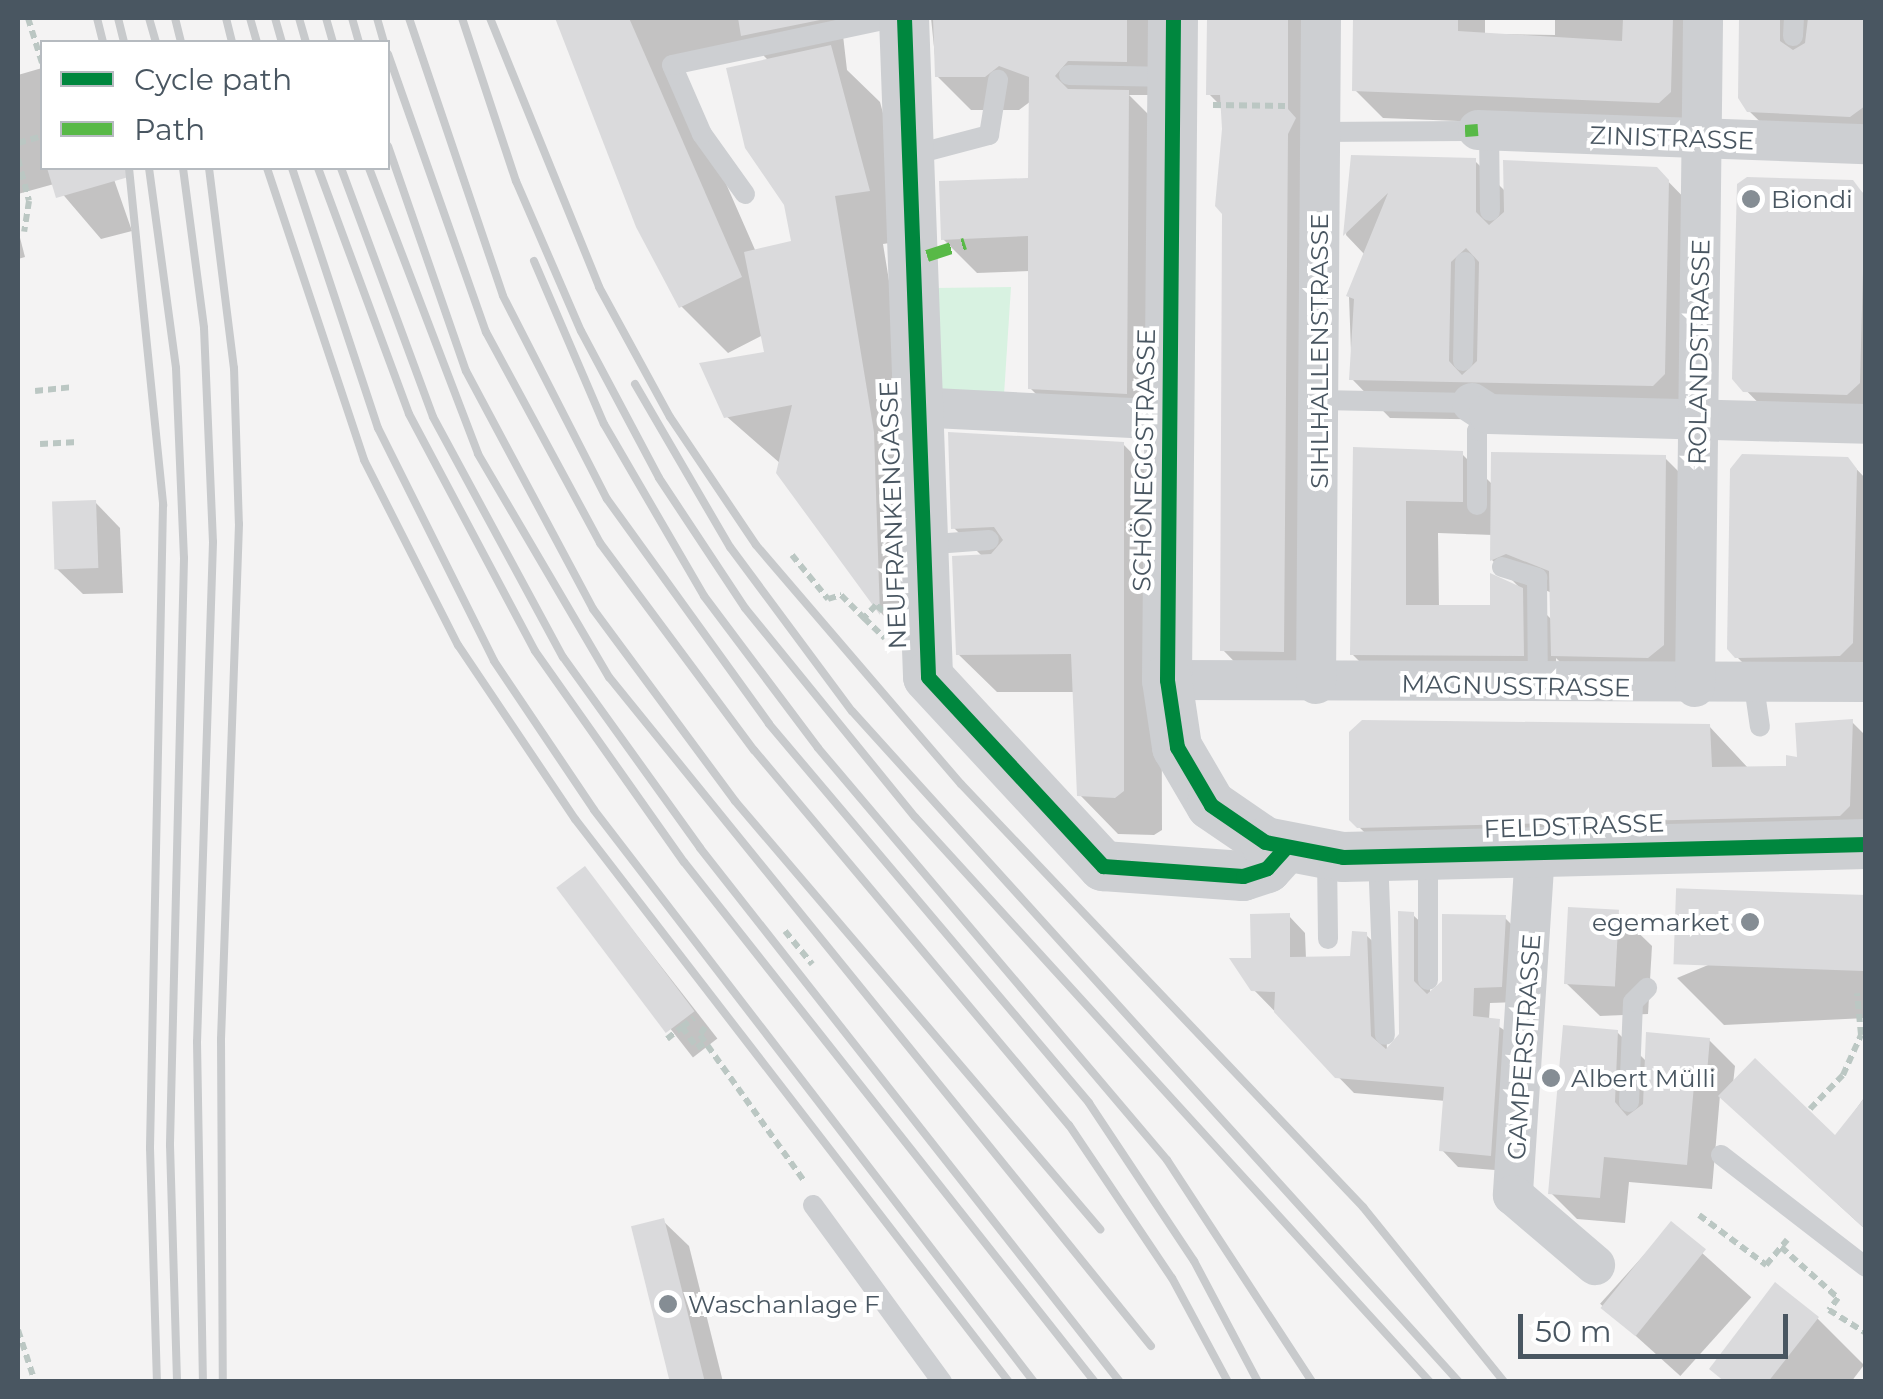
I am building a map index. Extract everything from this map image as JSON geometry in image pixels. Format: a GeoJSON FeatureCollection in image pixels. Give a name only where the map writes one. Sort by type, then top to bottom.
{"type":"FeatureCollection","features":[{"type":"Feature","properties":{"kind":"street","name":"NEUFRANKENGASSE"},"geometry":{"type":"LineString","coordinates":[[904,18],[919,546],[928,678],[1098,862],[1138,874],[1243,876],[1306,851]]}},
{"type":"Feature","properties":{"kind":"street","name":"SCHÖNEGGSTRASSE"},"geometry":{"type":"LineString","coordinates":[[1172,18],[1172,420],[1167,680],[1177,747],[1198,787],[1246,834],[1306,851]]}},
{"type":"Feature","properties":{"kind":"street","name":"SIHLHALLENSTRASSE"},"geometry":{"type":"LineString","coordinates":[[1316,684],[1320,18]]}},
{"type":"Feature","properties":{"kind":"street","name":"ROLANDSTRASSE"},"geometry":{"type":"LineString","coordinates":[[1694,687],[1703,18]]}},
{"type":"Feature","properties":{"kind":"street","name":"ZINISTRASSE"},"geometry":{"type":"LineString","coordinates":[[1478,130],[1866,144]]}},
{"type":"Feature","properties":{"kind":"street"},"geometry":{"type":"LineString","coordinates":[[1470,392],[1696,418],[1866,424]]}},
{"type":"Feature","properties":{"kind":"street"},"geometry":{"type":"LineString","coordinates":[[914,408],[1172,420]]}},
{"type":"Feature","properties":{"kind":"street","name":"MAGNUSSTRASSE"},"geometry":{"type":"LineString","coordinates":[[1167,680],[1538,687],[1866,682]]}},
{"type":"Feature","properties":{"kind":"street","name":"FELDSTRASSE"},"geometry":{"type":"LineString","coordinates":[[1306,851],[1378,856],[1866,844]]}},
{"type":"Feature","properties":{"kind":"street","name":"GAMPERSTRASSE"},"geometry":{"type":"LineString","coordinates":[[1535,852],[1513,1195],[1595,1264]]}},
{"type":"Feature","properties":{"kind":"lane"},"geometry":{"type":"LineString","coordinates":[[745,194],[702,134],[672,65],[894,18]]}},
{"type":"Feature","properties":{"kind":"lane"},"geometry":{"type":"LineString","coordinates":[[1070,76],[1172,77]]}},
{"type":"Feature","properties":{"kind":"lane"},"geometry":{"type":"LineString","coordinates":[[907,156],[925,159],[989,135],[998,80]]}},
{"type":"Feature","properties":{"kind":"lane"},"geometry":{"type":"LineString","coordinates":[[1478,130],[1490,211]]}},
{"type":"Feature","properties":{"kind":"lane","name":"ZINISTRASSE"},"geometry":{"type":"LineString","coordinates":[[1319,132],[1478,130]]}},
{"type":"Feature","properties":{"kind":"lane"},"geometry":{"type":"LineString","coordinates":[[1465,262],[1470,392],[1477,431],[1477,505]]}},
{"type":"Feature","properties":{"kind":"lane"},"geometry":{"type":"LineString","coordinates":[[1320,400],[1470,392]]}},
{"type":"Feature","properties":{"kind":"lane"},"geometry":{"type":"LineString","coordinates":[[919,546],[989,540]]}},
{"type":"Feature","properties":{"kind":"lane"},"geometry":{"type":"LineString","coordinates":[[1502,568],[1537,578],[1538,687]]}},
{"type":"Feature","properties":{"kind":"lane"},"geometry":{"type":"LineString","coordinates":[[1754,686],[1760,727]]}},
{"type":"Feature","properties":{"kind":"lane"},"geometry":{"type":"LineString","coordinates":[[1306,851],[1328,939]]}},
{"type":"Feature","properties":{"kind":"lane"},"geometry":{"type":"LineString","coordinates":[[1428,855],[1428,980]]}},
{"type":"Feature","properties":{"kind":"lane"},"geometry":{"type":"LineString","coordinates":[[1378,856],[1386,1034]]}},
{"type":"Feature","properties":{"kind":"lane"},"geometry":{"type":"LineString","coordinates":[[1629,1102],[1633,1002],[1646,988]]}},
{"type":"Feature","properties":{"kind":"lane"},"geometry":{"type":"LineString","coordinates":[[1721,1155],[1866,1268]]}},
{"type":"Feature","properties":{"kind":"lane"},"geometry":{"type":"LineString","coordinates":[[813,1205],[942,1382]]}},
{"type":"Feature","properties":{"kind":"path"},"geometry":{"type":"LineString","coordinates":[[28,18],[40,57]]}},
{"type":"Feature","properties":{"kind":"path"},"geometry":{"type":"LineString","coordinates":[[1212,106],[1284,106]]}},
{"type":"Feature","properties":{"kind":"path"},"geometry":{"type":"LineString","coordinates":[[18,159],[29,201],[24,232]]}},
{"type":"Feature","properties":{"kind":"path"},"geometry":{"type":"LineString","coordinates":[[35,390],[72,387]]}},
{"type":"Feature","properties":{"kind":"path"},"geometry":{"type":"LineString","coordinates":[[40,444],[78,442]]}},
{"type":"Feature","properties":{"kind":"path"},"geometry":{"type":"LineString","coordinates":[[792,555],[828,599],[841,595],[888,640]]}},
{"type":"Feature","properties":{"kind":"path"},"geometry":{"type":"LineString","coordinates":[[864,618],[873,608]]}},
{"type":"Feature","properties":{"kind":"path"},"geometry":{"type":"LineString","coordinates":[[785,931],[812,964]]}},
{"type":"Feature","properties":{"kind":"path"},"geometry":{"type":"LineString","coordinates":[[1810,1109],[1843,1075],[1861,1035],[1857,993]]}},
{"type":"Feature","properties":{"kind":"path"},"geometry":{"type":"LineString","coordinates":[[667,1038],[694,1018]]}},
{"type":"Feature","properties":{"kind":"path"},"geometry":{"type":"LineString","coordinates":[[704,1027],[705,1042],[813,1205]]}},
{"type":"Feature","properties":{"kind":"path"},"geometry":{"type":"LineString","coordinates":[[682,1028],[697,1048],[705,1042]]}},
{"type":"Feature","properties":{"kind":"path"},"geometry":{"type":"LineString","coordinates":[[1698,1216],[1766,1265],[1804,1220]]}},
{"type":"Feature","properties":{"kind":"path"},"geometry":{"type":"LineString","coordinates":[[1781,1247],[1838,1298],[1830,1310],[1866,1333]]}},
{"type":"Feature","properties":{"kind":"path"},"geometry":{"type":"LineString","coordinates":[[18,1330],[36,1382]]}},
{"type":"Feature","properties":{"kind":"green space"},"geometry":{"type":"Polygon","coordinates":[[[1011,287],[1004,395],[937,392],[935,288],[1011,287]]]}},
{"type":"Feature","properties":{"kind":"building"},"geometry":{"type":"Polygon","coordinates":[[[555,18],[629,18],[742,277],[679,308],[636,227],[555,18]]]}},
{"type":"Feature","properties":{"kind":"building"},"geometry":{"type":"Polygon","coordinates":[[[738,18],[825,18],[825,19],[741,36],[738,18]]]}},
{"type":"Feature","properties":{"kind":"building"},"geometry":{"type":"Polygon","coordinates":[[[933,18],[1127,18],[1127,62],[1068,61],[1055,76],[1068,89],[1129,90],[1127,394],[1028,389],[1028,236],[941,240],[939,181],[1028,178],[1029,77],[999,66],[985,77],[935,77],[933,18]]]}},
{"type":"Feature","properties":{"kind":"building"},"geometry":{"type":"Polygon","coordinates":[[[1207,18],[1288,18],[1288,109],[1296,118],[1288,134],[1284,652],[1220,651],[1222,214],[1215,206],[1222,129],[1220,95],[1206,95],[1207,18]]]}},
{"type":"Feature","properties":{"kind":"building"},"geometry":{"type":"Polygon","coordinates":[[[1353,18],[1458,18],[1458,31],[1622,41],[1623,18],[1673,18],[1671,92],[1659,103],[1352,91],[1353,18]]]}},
{"type":"Feature","properties":{"kind":"building"},"geometry":{"type":"Polygon","coordinates":[[[1739,18],[1780,18],[1780,41],[1793,50],[1805,43],[1808,18],[1865,18],[1865,106],[1850,117],[1747,112],[1738,98],[1739,18]]]}},
{"type":"Feature","properties":{"kind":"building"},"geometry":{"type":"Polygon","coordinates":[[[831,45],[870,191],[835,196],[874,432],[880,615],[776,473],[792,405],[724,418],[699,363],[764,352],[744,252],[791,241],[784,205],[745,148],[726,68],[831,45]]]}},
{"type":"Feature","properties":{"kind":"building"},"geometry":{"type":"Polygon","coordinates":[[[1351,155],[1476,158],[1476,212],[1489,225],[1504,212],[1503,160],[1657,167],[1669,180],[1665,374],[1653,386],[1349,380],[1354,299],[1346,296],[1388,193],[1343,236],[1351,155]],[[1466,248],[1451,262],[1449,361],[1462,375],[1477,361],[1479,262],[1466,248]]]}},
{"type":"Feature","properties":{"kind":"building"},"geometry":{"type":"Polygon","coordinates":[[[48,170],[131,170],[132,176],[56,198],[48,170]]]}},
{"type":"Feature","properties":{"kind":"building"},"geometry":{"type":"Polygon","coordinates":[[[1747,177],[1853,180],[1865,196],[1860,383],[1847,395],[1743,392],[1732,379],[1737,184],[1747,177]]]}},
{"type":"Feature","properties":{"kind":"building"},"geometry":{"type":"Polygon","coordinates":[[[948,432],[1124,442],[1124,791],[1115,798],[1077,796],[1071,654],[956,655],[952,556],[991,554],[1003,540],[994,527],[951,529],[948,432]]]}},
{"type":"Feature","properties":{"kind":"building"},"geometry":{"type":"Polygon","coordinates":[[[1353,447],[1463,451],[1463,502],[1406,501],[1406,605],[1490,605],[1490,573],[1523,588],[1524,656],[1350,655],[1353,447]]]}},
{"type":"Feature","properties":{"kind":"building"},"geometry":{"type":"Polygon","coordinates":[[[1491,452],[1666,455],[1664,645],[1648,658],[1551,656],[1549,571],[1506,554],[1490,561],[1491,452]]]}},
{"type":"Feature","properties":{"kind":"building"},"geometry":{"type":"Polygon","coordinates":[[[1742,454],[1848,457],[1857,469],[1853,643],[1840,656],[1735,658],[1727,649],[1730,469],[1742,454]]]}},
{"type":"Feature","properties":{"kind":"building"},"geometry":{"type":"Polygon","coordinates":[[[96,500],[98,568],[54,569],[52,502],[96,500]]]}},
{"type":"Feature","properties":{"kind":"building"},"geometry":{"type":"Polygon","coordinates":[[[1853,719],[1850,806],[1840,816],[1357,828],[1349,820],[1349,732],[1362,720],[1710,724],[1712,767],[1786,766],[1786,755],[1797,757],[1795,723],[1853,719]]]}},
{"type":"Feature","properties":{"kind":"building"},"geometry":{"type":"Polygon","coordinates":[[[585,866],[695,1011],[666,1033],[556,888],[585,866]]]}},
{"type":"Feature","properties":{"kind":"building"},"geometry":{"type":"Polygon","coordinates":[[[1676,888],[1866,895],[1863,971],[1673,964],[1676,888]]]}},
{"type":"Feature","properties":{"kind":"building"},"geometry":{"type":"Polygon","coordinates":[[[1568,907],[1619,910],[1615,987],[1564,984],[1568,907]]]}},
{"type":"Feature","properties":{"kind":"building"},"geometry":{"type":"Polygon","coordinates":[[[1398,911],[1414,912],[1414,981],[1427,994],[1442,981],[1442,914],[1506,915],[1502,987],[1474,988],[1473,1016],[1500,1019],[1491,1156],[1439,1151],[1444,1087],[1335,1078],[1274,1012],[1275,992],[1251,991],[1229,958],[1251,958],[1250,914],[1290,913],[1290,957],[1350,956],[1352,931],[1367,932],[1371,1036],[1386,1049],[1399,1034],[1398,911]]]}},
{"type":"Feature","properties":{"kind":"building"},"geometry":{"type":"Polygon","coordinates":[[[1563,1025],[1618,1030],[1615,1102],[1627,1116],[1643,1104],[1646,1032],[1710,1038],[1706,1084],[1695,1074],[1687,1165],[1604,1157],[1600,1198],[1548,1194],[1563,1025]]]}},
{"type":"Feature","properties":{"kind":"building"},"geometry":{"type":"Polygon","coordinates":[[[1755,1058],[1835,1135],[1866,1096],[1866,1230],[1718,1096],[1755,1058]]]}},
{"type":"Feature","properties":{"kind":"building","name":"Waschanlage F"},"geometry":{"type":"Polygon","coordinates":[[[664,1218],[705,1382],[670,1382],[631,1226],[664,1218]]]}},
{"type":"Feature","properties":{"kind":"building"},"geometry":{"type":"Polygon","coordinates":[[[1671,1221],[1706,1249],[1635,1336],[1601,1308],[1671,1221]]]}},
{"type":"Feature","properties":{"kind":"building"},"geometry":{"type":"Polygon","coordinates":[[[1775,1282],[1819,1317],[1768,1382],[1725,1382],[1709,1369],[1775,1282]]]}},
{"type":"Feature","properties":{"kind":"railway"},"geometry":{"type":"LineString","coordinates":[[97,18],[102,40]]}},
{"type":"Feature","properties":{"kind":"railway"},"geometry":{"type":"LineString","coordinates":[[118,18],[124,40]]}},
{"type":"Feature","properties":{"kind":"railway"},"geometry":{"type":"LineString","coordinates":[[149,18],[155,40]]}},
{"type":"Feature","properties":{"kind":"railway"},"geometry":{"type":"LineString","coordinates":[[175,18],[180,40]]}},
{"type":"Feature","properties":{"kind":"railway"},"geometry":{"type":"LineString","coordinates":[[226,18],[232,40]]}},
{"type":"Feature","properties":{"kind":"railway"},"geometry":{"type":"LineString","coordinates":[[250,18],[256,40]]}},
{"type":"Feature","properties":{"kind":"railway"},"geometry":{"type":"LineString","coordinates":[[275,18],[281,40]]}},
{"type":"Feature","properties":{"kind":"railway"},"geometry":{"type":"LineString","coordinates":[[299,18],[305,40]]}},
{"type":"Feature","properties":{"kind":"railway"},"geometry":{"type":"LineString","coordinates":[[326,18],[332,40]]}},
{"type":"Feature","properties":{"kind":"railway"},"geometry":{"type":"LineString","coordinates":[[352,18],[358,40]]}},
{"type":"Feature","properties":{"kind":"railway"},"geometry":{"type":"LineString","coordinates":[[377,18],[383,40]]}},
{"type":"Feature","properties":{"kind":"railway"},"geometry":{"type":"LineString","coordinates":[[409,18],[503,296],[607,499],[769,724],[1089,1103],[1194,1261],[1258,1382]]}},
{"type":"Feature","properties":{"kind":"railway"},"geometry":{"type":"LineString","coordinates":[[462,18],[516,181],[581,331],[659,478],[745,608],[915,817],[1430,1382]]}},
{"type":"Feature","properties":{"kind":"railway"},"geometry":{"type":"LineString","coordinates":[[490,18],[599,287],[670,417],[756,545],[961,784],[1363,1207],[1504,1382]]}},
{"type":"Feature","properties":{"kind":"railway"},"geometry":{"type":"LineString","coordinates":[[390,60],[486,332],[600,543],[754,750],[1069,1125],[1172,1278],[1228,1382]]}},
{"type":"Feature","properties":{"kind":"railway"},"geometry":{"type":"LineString","coordinates":[[390,152],[466,371],[593,609],[735,801],[1100,1229]]}},
{"type":"Feature","properties":{"kind":"railway"},"geometry":{"type":"LineString","coordinates":[[129,170],[163,505],[150,1148],[157,1382]]}},
{"type":"Feature","properties":{"kind":"railway"},"geometry":{"type":"LineString","coordinates":[[149,170],[176,368],[184,558],[170,1145],[177,1382]]}},
{"type":"Feature","properties":{"kind":"railway"},"geometry":{"type":"LineString","coordinates":[[183,170],[204,328],[213,542],[197,1042],[203,1382]]}},
{"type":"Feature","properties":{"kind":"railway"},"geometry":{"type":"LineString","coordinates":[[209,170],[234,368],[239,524],[221,1039],[223,1382]]}},
{"type":"Feature","properties":{"kind":"railway"},"geometry":{"type":"LineString","coordinates":[[268,170],[364,460],[458,645],[575,819],[1009,1382]]}},
{"type":"Feature","properties":{"kind":"railway"},"geometry":{"type":"LineString","coordinates":[[293,170],[378,428],[494,661],[594,810],[1034,1382]]}},
{"type":"Feature","properties":{"kind":"railway"},"geometry":{"type":"LineString","coordinates":[[319,170],[409,414],[535,651],[684,862],[1095,1382]]}},
{"type":"Feature","properties":{"kind":"railway"},"geometry":{"type":"LineString","coordinates":[[342,170],[433,417],[563,657],[700,848],[1120,1382]]}},
{"type":"Feature","properties":{"kind":"railway"},"geometry":{"type":"LineString","coordinates":[[370,170],[478,454],[609,677],[1151,1346]]}},
{"type":"Feature","properties":{"kind":"railway"},"geometry":{"type":"LineString","coordinates":[[534,261],[604,424],[704,596],[818,748],[1167,1160],[1312,1382]]}},
{"type":"Feature","properties":{"kind":"railway"},"geometry":{"type":"LineString","coordinates":[[635,384],[730,547],[852,711],[1459,1382]]}},
{"type":"Feature","properties":{"kind":"marked path"},"geometry":{"type":"LineString","coordinates":[[1465,131],[1478,130]]}},
{"type":"Feature","properties":{"kind":"marked path"},"geometry":{"type":"LineString","coordinates":[[927,256],[965,244]]}},
{"type":"Feature","properties":{"kind":"cycle path"},"geometry":{"type":"LineString","coordinates":[[904,18],[928,677],[1103,866],[1243,876],[1267,868],[1285,848]]}},
{"type":"Feature","properties":{"kind":"cycle path"},"geometry":{"type":"LineString","coordinates":[[1173,18],[1167,680],[1177,747],[1211,805],[1265,842],[1343,857],[1866,844]]}},
{"type":"Feature","properties":{"kind":"place","name":"Biondi"},"geometry":{"type":"Point","coordinates":[1751,199]}},
{"type":"Feature","properties":{"kind":"place","name":"egemarket"},"geometry":{"type":"Point","coordinates":[1750,922]}},
{"type":"Feature","properties":{"kind":"place","name":"Albert Mülli"},"geometry":{"type":"Point","coordinates":[1551,1078]}},
{"type":"Feature","properties":{"kind":"place","name":"Waschanlage F"},"geometry":{"type":"Point","coordinates":[668,1304]}}]}
